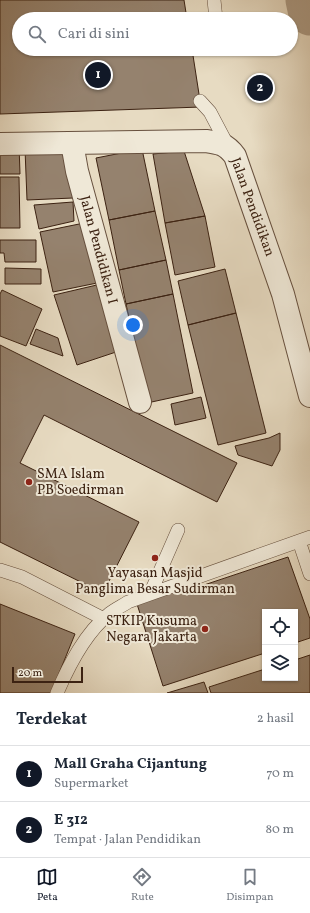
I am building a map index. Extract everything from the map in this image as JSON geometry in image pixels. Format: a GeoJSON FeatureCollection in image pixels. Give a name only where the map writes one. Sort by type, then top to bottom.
{"type":"FeatureCollection","features":[{"type":"Feature","properties":{"kind":"street","name":"Jalan Pendidikan"},"geometry":{"type":"LineString","coordinates":[[0,144],[206,141],[219,142],[229,148],[235,156],[283,294],[310,396]]}},
{"type":"Feature","properties":{"kind":"street","name":"Jalan Pendidikan I"},"geometry":{"type":"LineString","coordinates":[[72,143],[77,171],[140,402]]}},
{"type":"Feature","properties":{"kind":"lane"},"geometry":{"type":"LineString","coordinates":[[214,0],[215,12]]}},
{"type":"Feature","properties":{"kind":"lane"},"geometry":{"type":"LineString","coordinates":[[200,101],[210,112],[229,148]]}},
{"type":"Feature","properties":{"kind":"lane"},"geometry":{"type":"LineString","coordinates":[[150,594],[178,530]]}},
{"type":"Feature","properties":{"kind":"lane"},"geometry":{"type":"LineString","coordinates":[[57,693],[81,646],[110,613],[128,602],[304,539],[310,574]]}},
{"type":"Feature","properties":{"kind":"lane"},"geometry":{"type":"LineString","coordinates":[[0,570],[22,577],[104,619]]}},
{"type":"Feature","properties":{"kind":"building"},"geometry":{"type":"Polygon","coordinates":[[[0,0],[184,0],[186,12],[12,12],[12,56],[193,56],[201,107],[0,114],[0,0]]]}},
{"type":"Feature","properties":{"kind":"building"},"geometry":{"type":"Polygon","coordinates":[[[271,80],[272,95],[248,96],[247,82],[271,80]]]}},
{"type":"Feature","properties":{"kind":"building"},"geometry":{"type":"Polygon","coordinates":[[[0,145],[19,145],[20,174],[0,174],[0,145]]]}},
{"type":"Feature","properties":{"kind":"building"},"geometry":{"type":"Polygon","coordinates":[[[71,147],[73,198],[27,200],[25,149],[71,147]]]}},
{"type":"Feature","properties":{"kind":"building"},"geometry":{"type":"Polygon","coordinates":[[[142,149],[155,211],[109,220],[96,158],[142,149]]]}},
{"type":"Feature","properties":{"kind":"building"},"geometry":{"type":"Polygon","coordinates":[[[184,151],[205,216],[165,223],[153,154],[184,151]]]}},
{"type":"Feature","properties":{"kind":"building"},"geometry":{"type":"Polygon","coordinates":[[[0,177],[19,177],[20,228],[0,228],[0,177]]]}},
{"type":"Feature","properties":{"kind":"building"},"geometry":{"type":"Polygon","coordinates":[[[73,202],[74,221],[39,229],[34,205],[73,202]]]}},
{"type":"Feature","properties":{"kind":"building"},"geometry":{"type":"Polygon","coordinates":[[[155,211],[166,260],[119,270],[109,220],[155,211]]]}},
{"type":"Feature","properties":{"kind":"building"},"geometry":{"type":"Polygon","coordinates":[[[205,216],[215,267],[175,275],[165,223],[205,216]]]}},
{"type":"Feature","properties":{"kind":"building"},"geometry":{"type":"Polygon","coordinates":[[[89,222],[102,282],[53,292],[40,232],[89,222]]]}},
{"type":"Feature","properties":{"kind":"building"},"geometry":{"type":"Polygon","coordinates":[[[0,240],[36,240],[36,262],[5,262],[4,253],[0,253],[0,240]]]}},
{"type":"Feature","properties":{"kind":"building"},"geometry":{"type":"Polygon","coordinates":[[[166,260],[173,294],[126,304],[119,270],[166,260]]]}},
{"type":"Feature","properties":{"kind":"building"},"geometry":{"type":"Polygon","coordinates":[[[5,268],[41,269],[41,284],[5,284],[5,268]]]}},
{"type":"Feature","properties":{"kind":"building"},"geometry":{"type":"Polygon","coordinates":[[[225,269],[236,313],[188,325],[178,281],[225,269]]]}},
{"type":"Feature","properties":{"kind":"building"},"geometry":{"type":"Polygon","coordinates":[[[101,284],[119,351],[77,365],[54,295],[101,284]]]}},
{"type":"Feature","properties":{"kind":"building"},"geometry":{"type":"Polygon","coordinates":[[[2,290],[42,309],[26,346],[0,336],[0,294],[2,290]]]}},
{"type":"Feature","properties":{"kind":"building"},"geometry":{"type":"Polygon","coordinates":[[[173,294],[193,393],[147,403],[126,304],[173,294]]]}},
{"type":"Feature","properties":{"kind":"building"},"geometry":{"type":"Polygon","coordinates":[[[236,313],[266,433],[218,445],[188,325],[236,313]]]}},
{"type":"Feature","properties":{"kind":"building"},"geometry":{"type":"Polygon","coordinates":[[[36,329],[58,338],[63,356],[30,344],[36,329]]]}},
{"type":"Feature","properties":{"kind":"building","name":"SMA Islam PB Soedirman"},"geometry":{"type":"Polygon","coordinates":[[[0,345],[237,463],[217,502],[44,415],[20,463],[139,522],[103,593],[0,542],[0,345]]]}},
{"type":"Feature","properties":{"kind":"building"},"geometry":{"type":"Polygon","coordinates":[[[201,397],[206,418],[175,425],[171,404],[201,397]]]}},
{"type":"Feature","properties":{"kind":"building"},"geometry":{"type":"Polygon","coordinates":[[[280,433],[280,450],[272,466],[238,455],[235,446],[269,438],[280,433]]]}},
{"type":"Feature","properties":{"kind":"building","name":"STKIP Kusuma Negara Jakarta"},"geometry":{"type":"Polygon","coordinates":[[[288,557],[310,619],[310,638],[298,642],[298,609],[262,609],[262,654],[163,686],[137,604],[179,590],[180,593],[288,557]]]}},
{"type":"Feature","properties":{"kind":"building"},"geometry":{"type":"Polygon","coordinates":[[[0,604],[75,634],[51,693],[0,693],[0,604]]]}},
{"type":"Feature","properties":{"kind":"building"},"geometry":{"type":"Polygon","coordinates":[[[310,655],[310,693],[211,693],[209,687],[262,670],[262,681],[298,681],[298,659],[310,655]]]}},
{"type":"Feature","properties":{"kind":"building"},"geometry":{"type":"Polygon","coordinates":[[[204,682],[208,693],[167,693],[204,682]]]}},
{"type":"Feature","properties":{"kind":"waterway"},"geometry":{"type":"LineString","coordinates":[[307,0],[310,14]]}},
{"type":"Feature","properties":{"kind":"place","name":"Mall Graha Cijantung"},"geometry":{"type":"Point","coordinates":[98,75]}},
{"type":"Feature","properties":{"kind":"place","name":"E 312"},"geometry":{"type":"Point","coordinates":[260,88]}},
{"type":"Feature","properties":{"kind":"place","name":"SMA Islam PB Soedirman"},"geometry":{"type":"Point","coordinates":[29,482]}},
{"type":"Feature","properties":{"kind":"place","name":"Yayasan Masjid Panglima Besar Sudirman"},"geometry":{"type":"Point","coordinates":[155,558]}},
{"type":"Feature","properties":{"kind":"place","name":"STKIP Kusuma Negara Jakarta"},"geometry":{"type":"Point","coordinates":[205,629]}}]}
